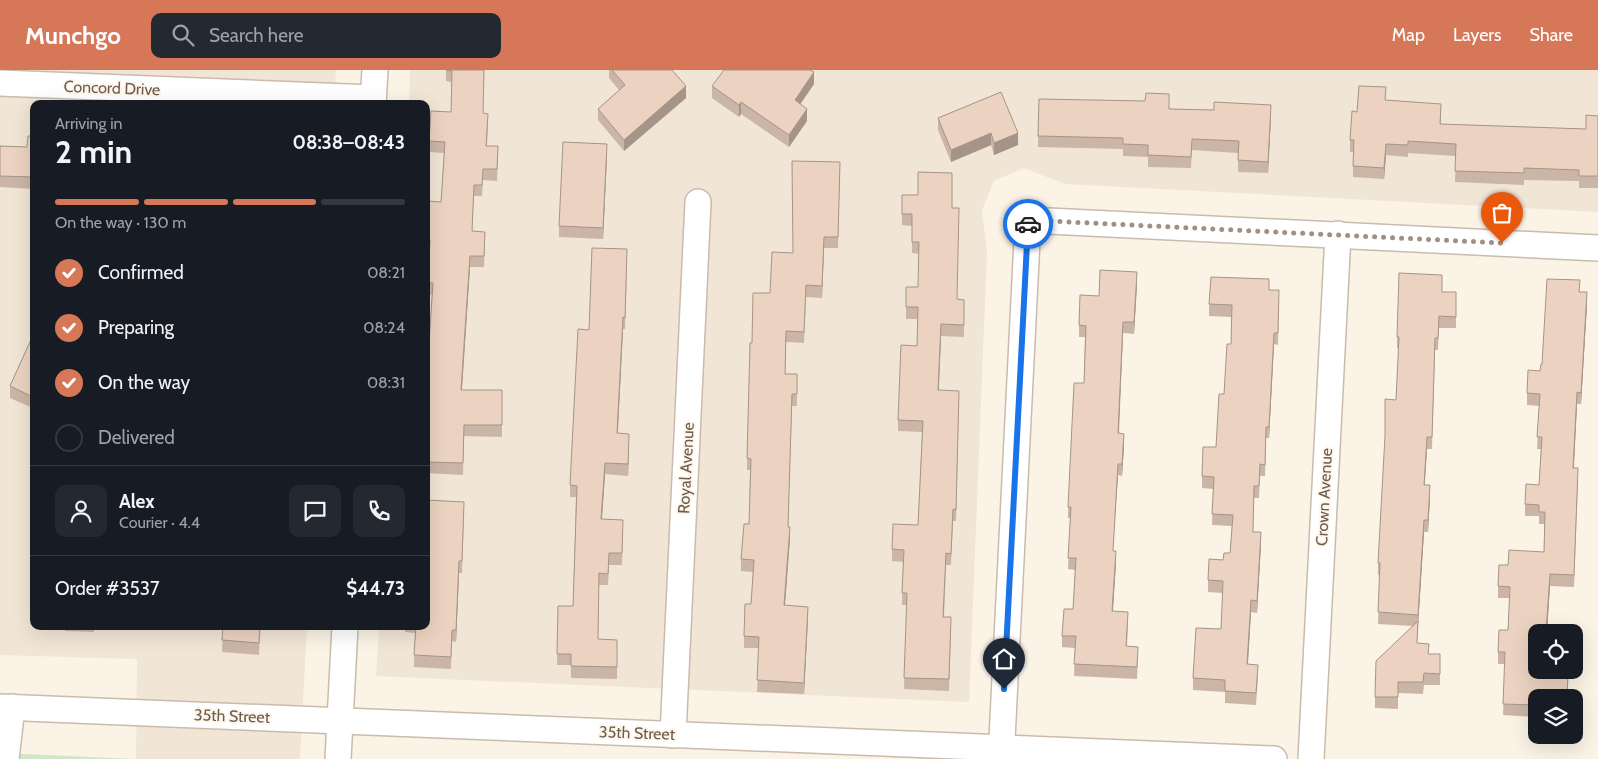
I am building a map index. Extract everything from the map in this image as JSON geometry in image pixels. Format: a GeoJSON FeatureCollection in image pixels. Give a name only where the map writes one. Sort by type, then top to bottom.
{"type":"FeatureCollection","features":[{"type":"Feature","properties":{"kind":"street"},"geometry":{"type":"LineString","coordinates":[[373,100],[375,70]]}},
{"type":"Feature","properties":{"kind":"street","name":"Concord Drive"},"geometry":{"type":"LineString","coordinates":[[0,83],[352,100]]}},
{"type":"Feature","properties":{"kind":"street","name":"Royal Avenue"},"geometry":{"type":"LineString","coordinates":[[673,734],[698,202]]}},
{"type":"Feature","properties":{"kind":"street"},"geometry":{"type":"LineString","coordinates":[[1001,754],[1028,220],[1598,248]]}},
{"type":"Feature","properties":{"kind":"street","name":"Crown Avenue"},"geometry":{"type":"LineString","coordinates":[[1311,759],[1338,234]]}},
{"type":"Feature","properties":{"kind":"street"},"geometry":{"type":"LineString","coordinates":[[338,759],[344,630]]}},
{"type":"Feature","properties":{"kind":"street"},"geometry":{"type":"LineString","coordinates":[[6,707],[6,759]]}},
{"type":"Feature","properties":{"kind":"street","name":"35th Street"},"geometry":{"type":"LineString","coordinates":[[6,707],[673,734],[1001,754],[1274,759]]}},
{"type":"Feature","properties":{"kind":"shaded area"},"geometry":{"type":"Polygon","coordinates":[[[0,70],[336,70],[334,100],[30,100],[30,630],[307,630],[300,759],[136,759],[137,659],[0,655],[0,70]]]}},
{"type":"Feature","properties":{"kind":"shaded area"},"geometry":{"type":"Polygon","coordinates":[[[410,70],[1598,70],[1598,212],[1065,184],[1024,168],[994,181],[982,210],[987,252],[969,702],[376,676],[379,630],[430,630],[430,100],[409,100],[410,70]]]}},
{"type":"Feature","properties":{"kind":"green space"},"geometry":{"type":"Polygon","coordinates":[[[0,753],[136,759],[0,759],[0,753]]]}},
{"type":"Feature","properties":{"kind":"building"},"geometry":{"type":"Polygon","coordinates":[[[446,70],[484,70],[483,113],[488,114],[486,146],[498,146],[497,169],[483,169],[482,185],[474,185],[472,231],[485,232],[484,256],[470,256],[461,390],[502,390],[502,425],[464,425],[463,463],[430,462],[430,328],[433,283],[430,283],[430,201],[441,202],[445,142],[430,141],[430,126],[431,111],[451,112],[452,71],[446,70]]]}},
{"type":"Feature","properties":{"kind":"building"},"geometry":{"type":"Polygon","coordinates":[[[612,70],[672,70],[686,86],[624,140],[598,109],[625,85],[612,70]]]}},
{"type":"Feature","properties":{"kind":"building"},"geometry":{"type":"Polygon","coordinates":[[[724,70],[810,70],[814,72],[795,100],[807,109],[789,135],[741,102],[739,105],[712,86],[724,70]]]}},
{"type":"Feature","properties":{"kind":"building"},"geometry":{"type":"Polygon","coordinates":[[[1359,86],[1386,87],[1385,100],[1441,104],[1440,124],[1586,129],[1586,115],[1598,116],[1598,176],[1579,176],[1579,170],[1524,168],[1524,173],[1455,171],[1456,144],[1408,141],[1408,145],[1386,144],[1384,168],[1353,166],[1354,140],[1350,140],[1352,111],[1357,112],[1359,86]]]}},
{"type":"Feature","properties":{"kind":"building"},"geometry":{"type":"Polygon","coordinates":[[[1001,92],[1018,133],[994,143],[991,133],[951,150],[938,118],[1001,92]]]}},
{"type":"Feature","properties":{"kind":"building"},"geometry":{"type":"Polygon","coordinates":[[[1146,93],[1169,94],[1169,109],[1214,110],[1214,102],[1271,105],[1268,162],[1238,160],[1239,141],[1192,139],[1191,157],[1148,155],[1148,145],[1123,144],[1123,138],[1038,136],[1039,99],[1145,101],[1146,93]]]}},
{"type":"Feature","properties":{"kind":"building"},"geometry":{"type":"Polygon","coordinates":[[[28,136],[30,136],[30,177],[0,176],[0,146],[27,147],[28,136]]]}},
{"type":"Feature","properties":{"kind":"building"},"geometry":{"type":"Polygon","coordinates":[[[563,142],[607,144],[603,228],[559,226],[563,142]]]}},
{"type":"Feature","properties":{"kind":"building"},"geometry":{"type":"Polygon","coordinates":[[[792,161],[840,162],[838,237],[824,237],[822,286],[806,285],[804,332],[786,331],[785,374],[797,374],[797,394],[792,394],[788,527],[790,527],[784,605],[808,607],[804,683],[757,680],[759,637],[744,636],[745,604],[751,604],[754,560],[741,559],[744,524],[749,524],[751,459],[747,458],[753,293],[770,293],[772,252],[793,253],[792,161]]]}},
{"type":"Feature","properties":{"kind":"building"},"geometry":{"type":"Polygon","coordinates":[[[918,172],[952,173],[952,208],[959,208],[957,299],[964,300],[964,325],[941,324],[938,390],[959,391],[956,510],[953,509],[951,554],[946,553],[943,617],[951,617],[949,679],[904,678],[907,593],[902,593],[904,550],[892,549],[893,524],[918,525],[923,421],[898,420],[901,345],[917,346],[918,307],[906,307],[906,287],[918,287],[919,242],[912,242],[912,214],[902,214],[902,195],[918,195],[918,172]]]}},
{"type":"Feature","properties":{"kind":"building"},"geometry":{"type":"Polygon","coordinates":[[[592,248],[627,249],[625,318],[623,317],[617,433],[629,434],[628,464],[605,463],[601,519],[623,520],[622,553],[609,553],[608,574],[599,573],[598,639],[617,640],[617,667],[571,666],[571,654],[557,654],[558,606],[573,606],[577,486],[570,485],[578,329],[589,330],[592,248]]]}},
{"type":"Feature","properties":{"kind":"building"},"geometry":{"type":"Polygon","coordinates":[[[1100,270],[1137,272],[1134,322],[1123,322],[1118,433],[1124,434],[1122,464],[1118,464],[1113,551],[1116,551],[1112,611],[1128,612],[1126,646],[1138,647],[1137,667],[1074,664],[1076,636],[1062,636],[1064,609],[1073,609],[1076,558],[1068,558],[1071,507],[1068,507],[1074,383],[1084,383],[1086,326],[1079,325],[1080,295],[1099,296],[1100,270]]]}},
{"type":"Feature","properties":{"kind":"building"},"geometry":{"type":"Polygon","coordinates":[[[1399,273],[1442,275],[1442,292],[1456,292],[1456,317],[1439,316],[1438,338],[1435,338],[1432,437],[1427,437],[1424,485],[1430,485],[1428,520],[1424,520],[1418,615],[1378,612],[1380,563],[1378,563],[1385,436],[1385,399],[1396,400],[1399,337],[1397,337],[1399,273]]]}},
{"type":"Feature","properties":{"kind":"building"},"geometry":{"type":"Polygon","coordinates":[[[1211,277],[1269,279],[1269,290],[1279,290],[1278,333],[1274,333],[1269,427],[1266,427],[1265,465],[1260,464],[1259,486],[1254,486],[1253,532],[1261,532],[1257,601],[1251,600],[1247,664],[1258,665],[1256,693],[1225,691],[1225,680],[1193,678],[1196,628],[1221,629],[1223,581],[1208,580],[1209,559],[1223,560],[1224,553],[1230,553],[1233,515],[1212,514],[1214,477],[1202,476],[1203,447],[1216,447],[1219,394],[1224,394],[1227,344],[1231,344],[1232,305],[1209,304],[1211,277]]]}},
{"type":"Feature","properties":{"kind":"building"},"geometry":{"type":"Polygon","coordinates":[[[1547,279],[1580,280],[1579,292],[1587,292],[1581,393],[1577,392],[1573,468],[1578,468],[1574,575],[1550,574],[1547,624],[1528,624],[1528,679],[1568,679],[1567,689],[1528,689],[1528,705],[1503,704],[1505,652],[1498,652],[1499,630],[1508,630],[1510,587],[1498,586],[1499,565],[1508,565],[1509,550],[1544,552],[1545,512],[1539,512],[1539,505],[1525,504],[1526,484],[1539,485],[1542,437],[1537,437],[1540,394],[1527,393],[1528,370],[1540,371],[1542,364],[1547,279]]]}},
{"type":"Feature","properties":{"kind":"building"},"geometry":{"type":"Polygon","coordinates":[[[30,342],[30,396],[10,386],[30,342]]]}},
{"type":"Feature","properties":{"kind":"building"},"geometry":{"type":"Polygon","coordinates":[[[430,500],[464,502],[462,561],[459,561],[456,630],[452,630],[451,657],[414,655],[416,630],[430,630],[430,500]]]}},
{"type":"Feature","properties":{"kind":"building"},"geometry":{"type":"Polygon","coordinates":[[[1418,621],[1417,643],[1429,644],[1428,654],[1440,654],[1440,674],[1424,673],[1423,682],[1398,682],[1398,697],[1375,697],[1376,661],[1418,621]]]}},
{"type":"Feature","properties":{"kind":"building"},"geometry":{"type":"Polygon","coordinates":[[[223,630],[260,630],[259,643],[222,640],[223,630]]]}},
{"type":"Feature","properties":{"kind":"way so far"},"geometry":{"type":"LineString","coordinates":[[1028,224],[1028,220],[1502,243]]}},
{"type":"Feature","properties":{"kind":"route"},"geometry":{"type":"LineString","coordinates":[[1004,689],[1028,224]]}}]}
